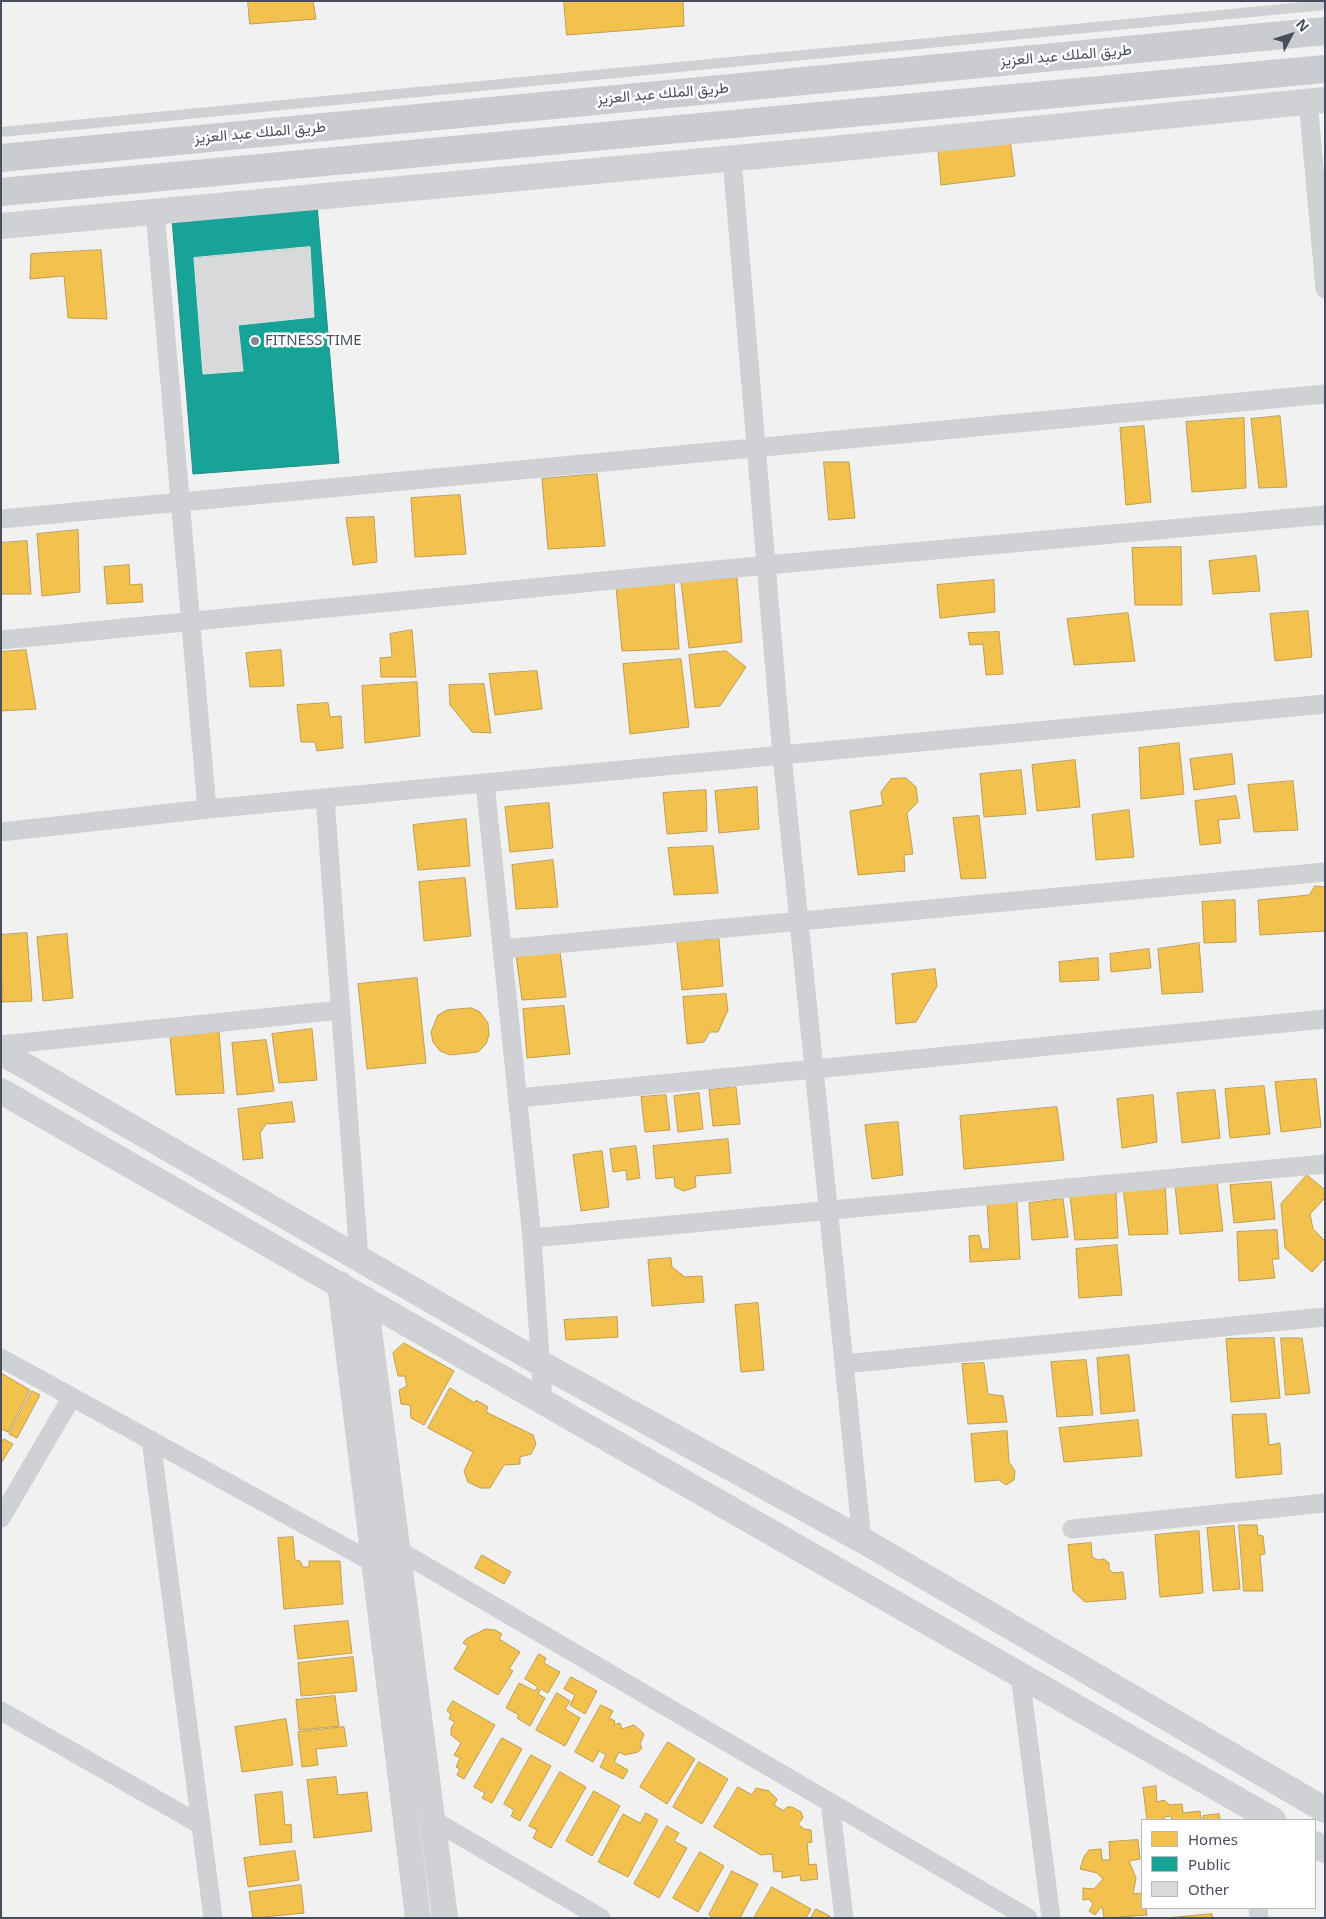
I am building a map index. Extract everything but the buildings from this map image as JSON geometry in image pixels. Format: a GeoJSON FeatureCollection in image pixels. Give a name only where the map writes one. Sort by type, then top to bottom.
{"type":"FeatureCollection","features":[{"type":"Feature","properties":{"kind":"main road","name":"طريق الملك عبد العزيز"},"geometry":{"type":"LineString","coordinates":[[1,158],[1325,31]]}},
{"type":"Feature","properties":{"kind":"main road"},"geometry":{"type":"LineString","coordinates":[[1,192],[1325,68]]}},
{"type":"Feature","properties":{"kind":"street"},"geometry":{"type":"LineString","coordinates":[[1,226],[732,159],[1316,100],[1325,289]]}},
{"type":"Feature","properties":{"kind":"street"},"geometry":{"type":"LineString","coordinates":[[732,159],[758,448],[782,755],[862,1540]]}},
{"type":"Feature","properties":{"kind":"street"},"geometry":{"type":"LineString","coordinates":[[155,212],[207,809]]}},
{"type":"Feature","properties":{"kind":"street"},"geometry":{"type":"LineString","coordinates":[[1,519],[1325,394]]}},
{"type":"Feature","properties":{"kind":"street"},"geometry":{"type":"LineString","coordinates":[[1,640],[767,565],[1325,514]]}},
{"type":"Feature","properties":{"kind":"street"},"geometry":{"type":"LineString","coordinates":[[1,832],[207,809],[1325,704]]}},
{"type":"Feature","properties":{"kind":"street"},"geometry":{"type":"LineString","coordinates":[[485,783],[532,1238],[542,1401]]}},
{"type":"Feature","properties":{"kind":"street"},"geometry":{"type":"LineString","coordinates":[[325,798],[359,1259]]}},
{"type":"Feature","properties":{"kind":"street"},"geometry":{"type":"LineString","coordinates":[[502,949],[1325,872]]}},
{"type":"Feature","properties":{"kind":"street"},"geometry":{"type":"LineString","coordinates":[[1,1046],[340,1010]]}},
{"type":"Feature","properties":{"kind":"street"},"geometry":{"type":"LineString","coordinates":[[518,1098],[1325,1019]]}},
{"type":"Feature","properties":{"kind":"street"},"geometry":{"type":"LineString","coordinates":[[1,1052],[540,1363],[862,1540],[1325,1810]]}},
{"type":"Feature","properties":{"kind":"street"},"geometry":{"type":"LineString","coordinates":[[1,1092],[340,1284],[1020,1675],[1245,1812],[1270,1819]]}},
{"type":"Feature","properties":{"kind":"street"},"geometry":{"type":"LineString","coordinates":[[532,1238],[1325,1164]]}},
{"type":"Feature","properties":{"kind":"street"},"geometry":{"type":"LineString","coordinates":[[340,1284],[418,1918]]}},
{"type":"Feature","properties":{"kind":"street"},"geometry":{"type":"LineString","coordinates":[[365,1299],[445,1918]]}},
{"type":"Feature","properties":{"kind":"street"},"geometry":{"type":"LineString","coordinates":[[844,1364],[1325,1316]]}},
{"type":"Feature","properties":{"kind":"street"},"geometry":{"type":"LineString","coordinates":[[1,1358],[374,1563]]}},
{"type":"Feature","properties":{"kind":"street"},"geometry":{"type":"LineString","coordinates":[[1,1518],[72,1397]]}},
{"type":"Feature","properties":{"kind":"street"},"geometry":{"type":"LineString","coordinates":[[151,1440],[213,1918]]}},
{"type":"Feature","properties":{"kind":"street"},"geometry":{"type":"LineString","coordinates":[[1072,1528],[1325,1503]]}},
{"type":"Feature","properties":{"kind":"street"},"geometry":{"type":"LineString","coordinates":[[398,1550],[1028,1918]]}},
{"type":"Feature","properties":{"kind":"street"},"geometry":{"type":"LineString","coordinates":[[1020,1675],[1051,1918]]}},
{"type":"Feature","properties":{"kind":"street"},"geometry":{"type":"LineString","coordinates":[[1,1711],[201,1825]]}},
{"type":"Feature","properties":{"kind":"street"},"geometry":{"type":"LineString","coordinates":[[830,1802],[844,1918]]}},
{"type":"Feature","properties":{"kind":"street"},"geometry":{"type":"LineString","coordinates":[[433,1820],[601,1918]]}},
{"type":"Feature","properties":{"kind":"lane"},"geometry":{"type":"LineString","coordinates":[[1,132],[1325,5]]}},
{"type":"Feature","properties":{"kind":"place","name":"FITNESS TIME"},"geometry":{"type":"Point","coordinates":[255,341]}}]}
